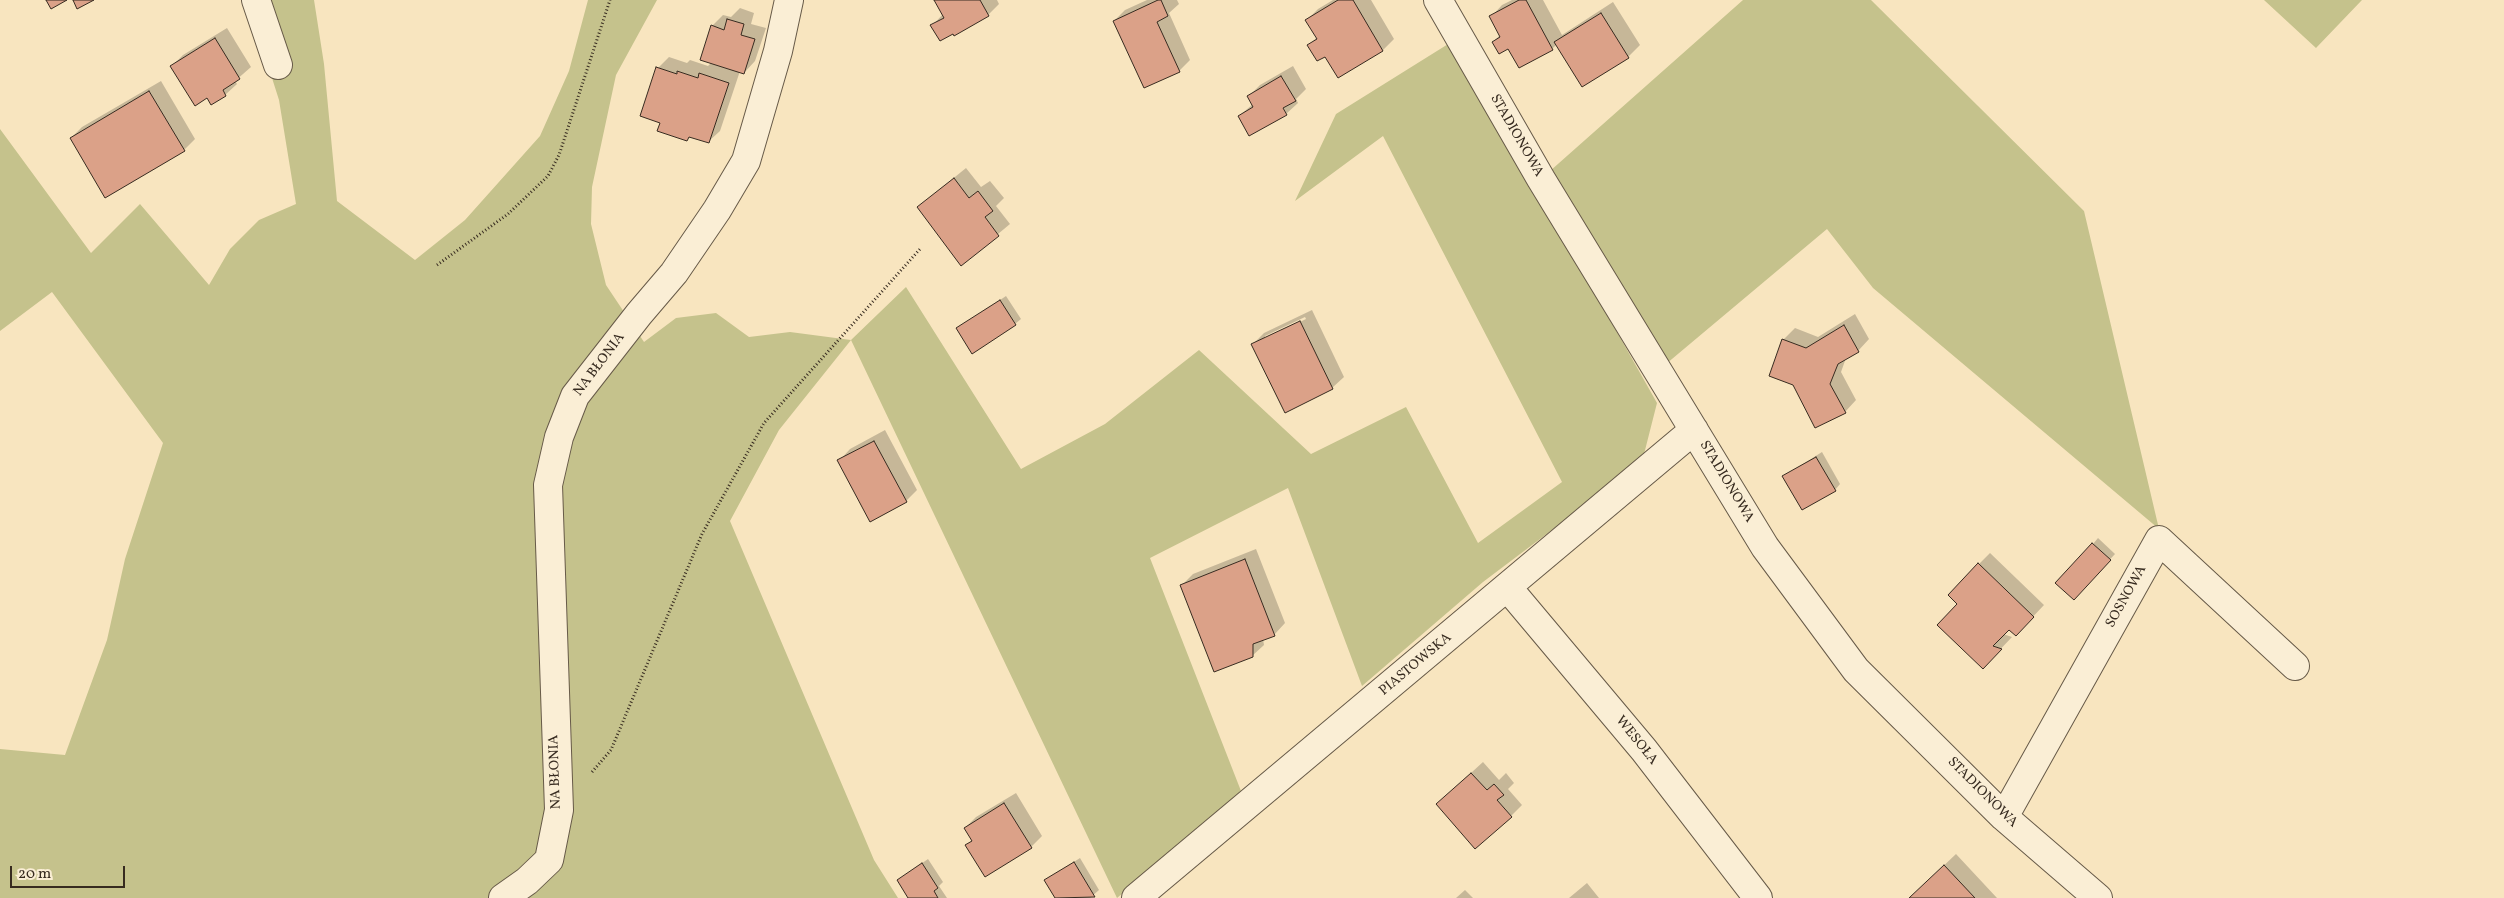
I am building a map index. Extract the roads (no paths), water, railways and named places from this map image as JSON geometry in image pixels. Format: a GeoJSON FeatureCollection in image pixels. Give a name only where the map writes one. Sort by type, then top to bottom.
{"type":"FeatureCollection","features":[{"type":"Feature","properties":{"kind":"street"},"geometry":{"type":"LineString","coordinates":[[256,0],[278,65]]}},
{"type":"Feature","properties":{"kind":"street","name":"NA BŁONIA"},"geometry":{"type":"LineString","coordinates":[[504,898],[527,881],[549,860],[559,810],[548,485],[559,437],[575,396],[634,320],[674,273],[717,210],[746,160],[778,52],[789,0]]}},
{"type":"Feature","properties":{"kind":"street","name":"STADIONOWA"},"geometry":{"type":"LineString","coordinates":[[1438,0],[1535,169],[1765,547],[1856,670],[2004,817],[2098,898]]}},
{"type":"Feature","properties":{"kind":"street","name":"PIASTOWSKA"},"geometry":{"type":"LineString","coordinates":[[1136,898],[1508,588],[1694,430]]}},
{"type":"Feature","properties":{"kind":"street","name":"SOSNOWA"},"geometry":{"type":"LineString","coordinates":[[2004,817],[2159,540],[2295,666]]}},
{"type":"Feature","properties":{"kind":"street","name":"WESOŁA"},"geometry":{"type":"LineString","coordinates":[[1508,588],[1644,750],[1758,898]]}}]}
